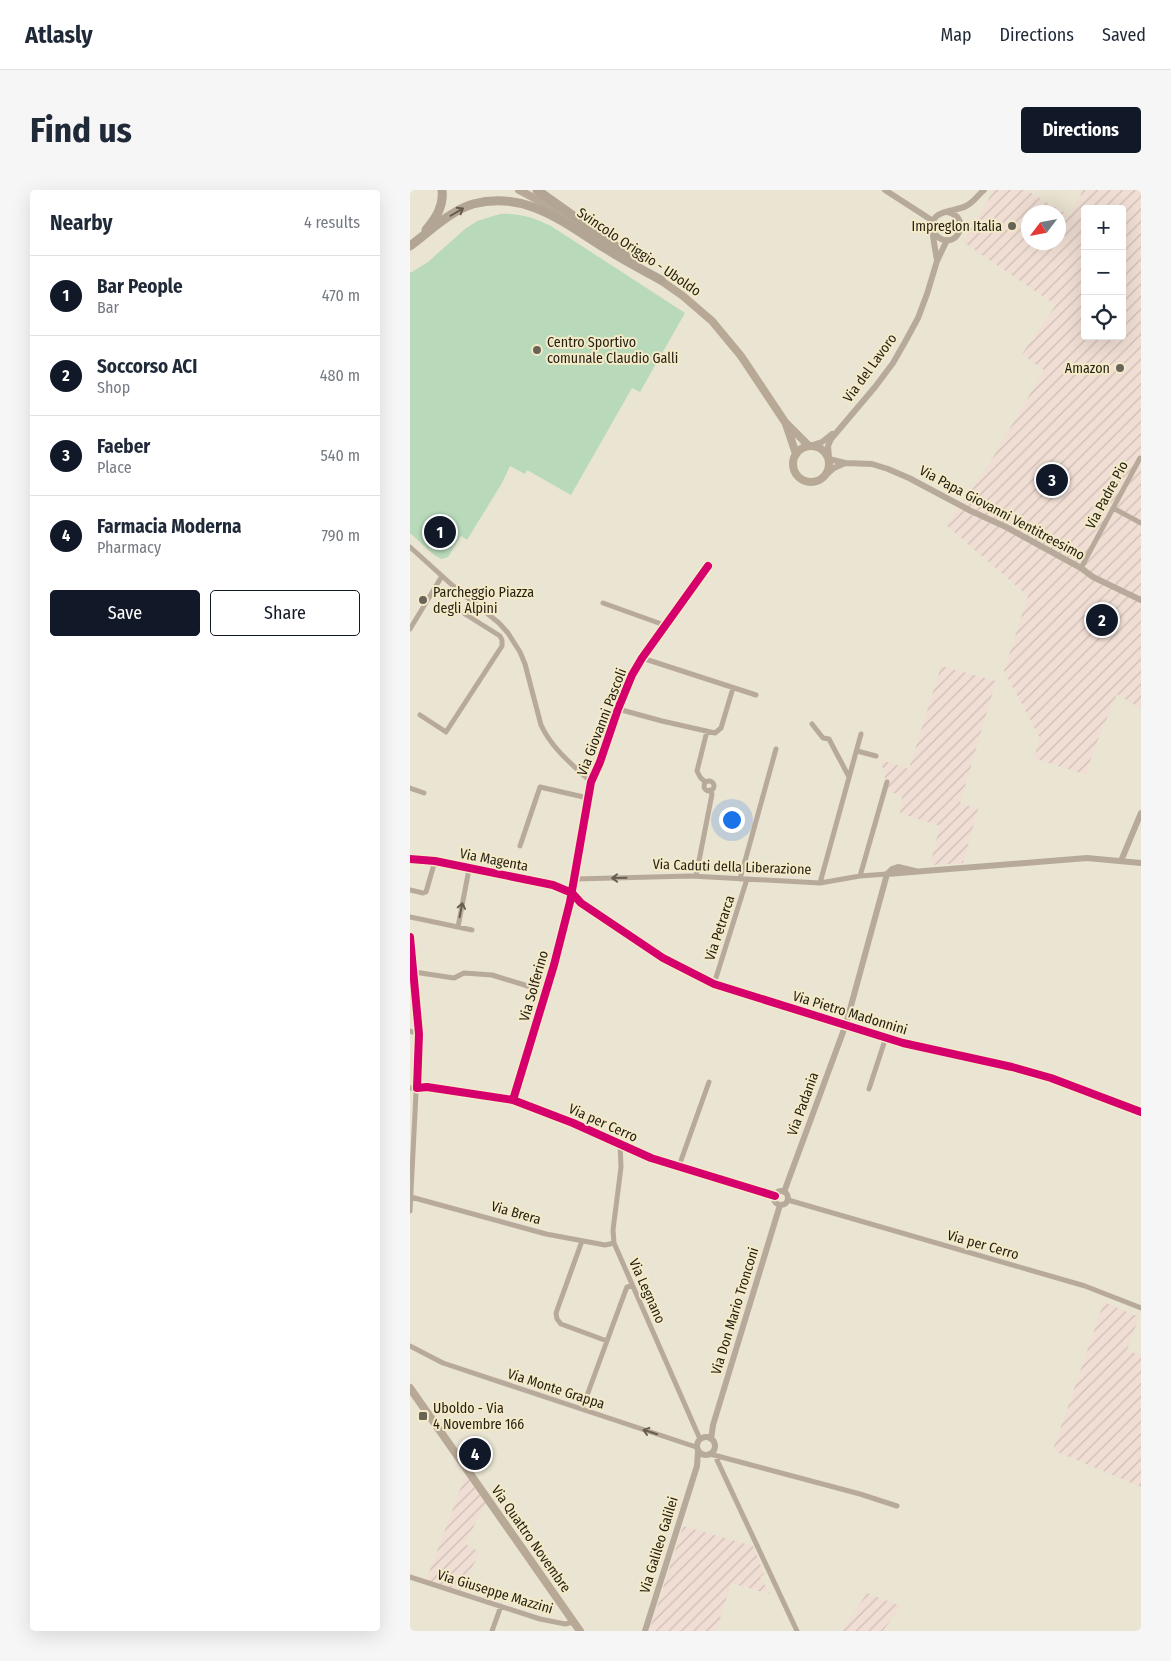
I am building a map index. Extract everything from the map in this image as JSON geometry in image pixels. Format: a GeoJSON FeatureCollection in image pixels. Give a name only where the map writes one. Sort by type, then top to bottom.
{"type":"FeatureCollection","features":[{"type":"Feature","properties":{"kind":"highway"},"geometry":{"type":"LineString","coordinates":[[414,243],[438,213],[442,204],[442,190]]}},
{"type":"Feature","properties":{"kind":"highway"},"geometry":{"type":"LineString","coordinates":[[537,190],[616,245],[661,280]]}},
{"type":"Feature","properties":{"kind":"highway"},"geometry":{"type":"LineString","coordinates":[[414,243],[458,211],[472,204],[502,200],[520,202],[535,206],[559,218],[610,251],[661,280]]}},
{"type":"Feature","properties":{"kind":"main road","name":"Svincolo Origgio - Uboldo"},"geometry":{"type":"LineString","coordinates":[[519,190],[549,206],[694,304],[718,327],[741,356],[785,422],[796,454]]}},
{"type":"Feature","properties":{"kind":"main road","name":"Svincolo Origgio - Uboldo"},"geometry":{"type":"LineString","coordinates":[[785,422],[811,445]]}},
{"type":"Feature","properties":{"kind":"main road"},"geometry":{"type":"LineString","coordinates":[[811,445],[824,450],[829,458],[830,466],[827,474],[815,482],[801,479],[796,475],[793,467],[796,454],[803,448],[811,445]]}},
{"type":"Feature","properties":{"kind":"main road","name":"Via Quattro Novembre"},"geometry":{"type":"LineString","coordinates":[[410,1388],[580,1631]]}},
{"type":"Feature","properties":{"kind":"street"},"geometry":{"type":"LineString","coordinates":[[885,190],[933,221]]}},
{"type":"Feature","properties":{"kind":"street","name":"Via del Lavoro"},"geometry":{"type":"LineString","coordinates":[[829,458],[829,443],[837,431],[893,363],[927,294],[937,261],[948,240],[959,234],[961,229],[959,219],[966,207],[984,190]]}},
{"type":"Feature","properties":{"kind":"street","name":"Via del Lavoro"},"geometry":{"type":"LineString","coordinates":[[937,261],[932,228],[933,221],[940,213],[966,207]]}},
{"type":"Feature","properties":{"kind":"street"},"geometry":{"type":"LineString","coordinates":[[948,212],[959,219]]}},
{"type":"Feature","properties":{"kind":"street"},"geometry":{"type":"LineString","coordinates":[[934,233],[942,240],[948,240]]}},
{"type":"Feature","properties":{"kind":"street","name":"Via del Lavoro"},"geometry":{"type":"LineString","coordinates":[[811,445],[822,442],[837,431]]}},
{"type":"Feature","properties":{"kind":"street","name":"Via Papa Giovanni Ventitreesimo"},"geometry":{"type":"LineString","coordinates":[[829,458],[845,463],[872,464],[895,472],[1006,527],[1081,568],[1093,577],[1141,600]]}},
{"type":"Feature","properties":{"kind":"street","name":"Via Padre Pio"},"geometry":{"type":"LineString","coordinates":[[1081,568],[1140,458]]}},
{"type":"Feature","properties":{"kind":"street"},"geometry":{"type":"LineString","coordinates":[[827,474],[845,463]]}},
{"type":"Feature","properties":{"kind":"street"},"geometry":{"type":"LineString","coordinates":[[1113,508],[1141,523]]}},
{"type":"Feature","properties":{"kind":"street"},"geometry":{"type":"LineString","coordinates":[[410,547],[499,623],[515,643],[525,664],[541,726],[550,742],[591,782]]}},
{"type":"Feature","properties":{"kind":"street","name":"Via Giovanni Pascoli"},"geometry":{"type":"LineString","coordinates":[[575,878],[591,782],[632,675],[642,658],[667,626],[708,566]]}},
{"type":"Feature","properties":{"kind":"street"},"geometry":{"type":"LineString","coordinates":[[410,629],[442,576]]}},
{"type":"Feature","properties":{"kind":"street"},"geometry":{"type":"LineString","coordinates":[[420,715],[446,732],[502,646],[500,636],[466,614],[473,602]]}},
{"type":"Feature","properties":{"kind":"street"},"geometry":{"type":"LineString","coordinates":[[603,603],[667,626]]}},
{"type":"Feature","properties":{"kind":"street","name":"Via Giovanni Pascoli"},"geometry":{"type":"LineString","coordinates":[[642,658],[756,695]]}},
{"type":"Feature","properties":{"kind":"street"},"geometry":{"type":"LineString","coordinates":[[618,709],[714,733],[720,730],[733,688]]}},
{"type":"Feature","properties":{"kind":"street"},"geometry":{"type":"LineString","coordinates":[[812,724],[823,738],[829,739],[849,777]]}},
{"type":"Feature","properties":{"kind":"street"},"geometry":{"type":"LineString","coordinates":[[696,876],[712,794],[710,790],[705,789],[705,782],[700,777],[698,771],[707,731]]}},
{"type":"Feature","properties":{"kind":"street"},"geometry":{"type":"LineString","coordinates":[[820,883],[861,734]]}},
{"type":"Feature","properties":{"kind":"street"},"geometry":{"type":"LineString","coordinates":[[740,879],[776,750]]}},
{"type":"Feature","properties":{"kind":"street"},"geometry":{"type":"LineString","coordinates":[[857,751],[876,756]]}},
{"type":"Feature","properties":{"kind":"street"},"geometry":{"type":"LineString","coordinates":[[860,876],[886,782]]}},
{"type":"Feature","properties":{"kind":"street","name":"Via Giovanni Pascoli"},"geometry":{"type":"LineString","coordinates":[[520,846],[540,787],[588,798]]}},
{"type":"Feature","properties":{"kind":"street"},"geometry":{"type":"LineString","coordinates":[[410,788],[424,793]]}},
{"type":"Feature","properties":{"kind":"street"},"geometry":{"type":"LineString","coordinates":[[1121,861],[1141,813]]}},
{"type":"Feature","properties":{"kind":"street","name":"Via Caduti della Liberazione"},"geometry":{"type":"LineString","coordinates":[[575,878],[696,876],[820,883],[860,876],[887,874],[892,868],[898,867],[915,870],[1087,858],[1141,863]]}},
{"type":"Feature","properties":{"kind":"street","name":"Via Magenta"},"geometry":{"type":"LineString","coordinates":[[410,859],[435,861],[553,885],[572,893]]}},
{"type":"Feature","properties":{"kind":"street"},"geometry":{"type":"LineString","coordinates":[[410,890],[426,892],[435,861]]}},
{"type":"Feature","properties":{"kind":"street"},"geometry":{"type":"LineString","coordinates":[[458,927],[469,869]]}},
{"type":"Feature","properties":{"kind":"street","name":"Via Padania"},"geometry":{"type":"LineString","coordinates":[[784,1192],[846,1024],[887,874]]}},
{"type":"Feature","properties":{"kind":"street","name":"Via Solferino"},"geometry":{"type":"LineString","coordinates":[[513,1100],[554,965],[575,878]]}},
{"type":"Feature","properties":{"kind":"street","name":"Via Petrarca"},"geometry":{"type":"LineString","coordinates":[[714,984],[747,880]]}},
{"type":"Feature","properties":{"kind":"street","name":"Via Pietro Madonnini"},"geometry":{"type":"LineString","coordinates":[[572,893],[581,903],[641,944],[686,971],[714,984],[903,1043],[1012,1067],[1051,1078],[1141,1112]]}},
{"type":"Feature","properties":{"kind":"street"},"geometry":{"type":"LineString","coordinates":[[410,918],[472,930]]}},
{"type":"Feature","properties":{"kind":"street"},"geometry":{"type":"LineString","coordinates":[[410,937],[411,964],[414,972],[413,995],[419,1034],[410,1211]]}},
{"type":"Feature","properties":{"kind":"street"},"geometry":{"type":"LineString","coordinates":[[414,972],[454,978],[464,973],[492,976],[531,987]]}},
{"type":"Feature","properties":{"kind":"street"},"geometry":{"type":"LineString","coordinates":[[410,1031],[419,1034]]}},
{"type":"Feature","properties":{"kind":"street"},"geometry":{"type":"LineString","coordinates":[[869,1089],[886,1037]]}},
{"type":"Feature","properties":{"kind":"street"},"geometry":{"type":"LineString","coordinates":[[679,1166],[709,1082]]}},
{"type":"Feature","properties":{"kind":"street","name":"Via per Cerro"},"geometry":{"type":"LineString","coordinates":[[410,1088],[427,1087],[513,1100],[573,1123],[651,1158],[775,1196]]}},
{"type":"Feature","properties":{"kind":"street","name":"Via Legnano"},"geometry":{"type":"LineString","coordinates":[[620,1143],[621,1167],[613,1230],[614,1243],[705,1438]]}},
{"type":"Feature","properties":{"kind":"street"},"geometry":{"type":"LineString","coordinates":[[780,1192],[784,1192],[788,1196],[788,1200],[780,1205],[776,1202],[775,1196],[780,1192]]}},
{"type":"Feature","properties":{"kind":"street","name":"Via Brera"},"geometry":{"type":"LineString","coordinates":[[412,1197],[546,1234],[604,1245],[614,1243]]}},
{"type":"Feature","properties":{"kind":"street","name":"Via per Cerro"},"geometry":{"type":"LineString","coordinates":[[788,1200],[1085,1286],[1141,1308]]}},
{"type":"Feature","properties":{"kind":"street","name":"Via Don Mario Tronconi"},"geometry":{"type":"LineString","coordinates":[[705,1438],[713,1425],[780,1205]]}},
{"type":"Feature","properties":{"kind":"street"},"geometry":{"type":"LineString","coordinates":[[582,1241],[556,1313],[557,1319],[561,1324],[607,1341]]}},
{"type":"Feature","properties":{"kind":"street"},"geometry":{"type":"LineString","coordinates":[[582,1409],[624,1292],[632,1285]]}},
{"type":"Feature","properties":{"kind":"street","name":"Via Monte Grappa"},"geometry":{"type":"LineString","coordinates":[[410,1346],[443,1363],[697,1449]]}},
{"type":"Feature","properties":{"kind":"street"},"geometry":{"type":"LineString","coordinates":[[708,1455],[715,1447],[705,1438],[697,1449],[708,1455],[718,1456],[860,1494],[897,1506]]}},
{"type":"Feature","properties":{"kind":"street","name":"Via Galileo Galilei"},"geometry":{"type":"LineString","coordinates":[[645,1631],[697,1466],[697,1449]]}},
{"type":"Feature","properties":{"kind":"street","name":"Via Galileo Galilei"},"geometry":{"type":"LineString","coordinates":[[697,1466],[708,1455]]}},
{"type":"Feature","properties":{"kind":"street"},"geometry":{"type":"LineString","coordinates":[[718,1456],[718,1460],[796,1631]]}},
{"type":"Feature","properties":{"kind":"street","name":"Via Giuseppe Mazzini"},"geometry":{"type":"LineString","coordinates":[[410,1577],[550,1621],[565,1624],[574,1622]]}},
{"type":"Feature","properties":{"kind":"street"},"geometry":{"type":"LineString","coordinates":[[492,1631],[501,1606]]}},
{"type":"Feature","properties":{"kind":"shaded area"},"geometry":{"type":"Polygon","coordinates":[[[994,190],[1026,190],[1051,205],[1021,205],[1021,250],[1066,250],[1066,214],[1070,216],[1083,190],[1141,190],[1141,709],[1117,694],[1094,749],[1086,775],[1034,758],[1040,738],[1004,671],[1028,596],[946,525],[992,459],[1044,370],[1022,354],[1056,305],[963,242],[994,190]]]}},
{"type":"Feature","properties":{"kind":"shaded area"},"geometry":{"type":"Polygon","coordinates":[[[941,666],[996,681],[960,803],[978,809],[963,863],[930,865],[940,826],[900,813],[902,796],[888,791],[881,760],[909,769],[941,666]]]}},
{"type":"Feature","properties":{"kind":"shaded area"},"geometry":{"type":"Polygon","coordinates":[[[1104,1302],[1139,1317],[1127,1350],[1141,1356],[1141,1487],[1053,1450],[1104,1302]]]}},
{"type":"Feature","properties":{"kind":"shaded area"},"geometry":{"type":"Polygon","coordinates":[[[466,1474],[486,1502],[465,1544],[480,1552],[459,1592],[426,1581],[466,1474]]]}},
{"type":"Feature","properties":{"kind":"shaded area"},"geometry":{"type":"Polygon","coordinates":[[[683,1526],[753,1546],[764,1574],[760,1577],[770,1594],[731,1583],[716,1631],[649,1631],[683,1526]]]}},
{"type":"Feature","properties":{"kind":"shaded area"},"geometry":{"type":"Polygon","coordinates":[[[867,1593],[901,1606],[883,1631],[842,1631],[867,1593]]]}},
{"type":"Feature","properties":{"kind":"green space","name":"Centro Sportivo comunale Claudio Galli"},"geometry":{"type":"Polygon","coordinates":[[[500,214],[526,216],[551,226],[685,313],[640,392],[632,388],[571,495],[527,470],[525,474],[510,466],[502,483],[467,540],[461,536],[448,557],[441,559],[410,533],[410,272],[428,262],[465,229],[477,221],[500,214]]]}},
{"type":"Feature","properties":{"kind":"cycle path"},"geometry":{"type":"LineString","coordinates":[[513,1100],[554,965],[570,902],[591,782],[632,675],[642,658],[708,566]]}},
{"type":"Feature","properties":{"kind":"cycle path"},"geometry":{"type":"LineString","coordinates":[[410,859],[435,861],[553,885],[572,893],[581,903],[663,958],[714,984],[903,1043],[1012,1067],[1051,1078],[1141,1112]]}},
{"type":"Feature","properties":{"kind":"cycle path"},"geometry":{"type":"LineString","coordinates":[[410,937],[419,1034],[417,1088],[427,1087],[513,1100],[573,1123],[651,1158],[775,1196]]}},
{"type":"Feature","properties":{"kind":"place","name":"Impreglon Italia"},"geometry":{"type":"Point","coordinates":[1012,226]}},
{"type":"Feature","properties":{"kind":"place","name":"Centro Sportivo comunale Claudio Galli"},"geometry":{"type":"Point","coordinates":[537,350]}},
{"type":"Feature","properties":{"kind":"place","name":"Amazon"},"geometry":{"type":"Point","coordinates":[1120,368]}},
{"type":"Feature","properties":{"kind":"place","name":"Faeber"},"geometry":{"type":"Point","coordinates":[1052,480]}},
{"type":"Feature","properties":{"kind":"place","name":"Bar People"},"geometry":{"type":"Point","coordinates":[440,532]}},
{"type":"Feature","properties":{"kind":"place","name":"Parcheggio Piazza degli Alpini"},"geometry":{"type":"Point","coordinates":[423,600]}},
{"type":"Feature","properties":{"kind":"place","name":"Soccorso ACI"},"geometry":{"type":"Point","coordinates":[1102,620]}},
{"type":"Feature","properties":{"kind":"place","name":"Uboldo - Via 4 Novembre 166"},"geometry":{"type":"Point","coordinates":[423,1416]}},
{"type":"Feature","properties":{"kind":"place","name":"Farmacia Moderna"},"geometry":{"type":"Point","coordinates":[475,1454]}}]}
